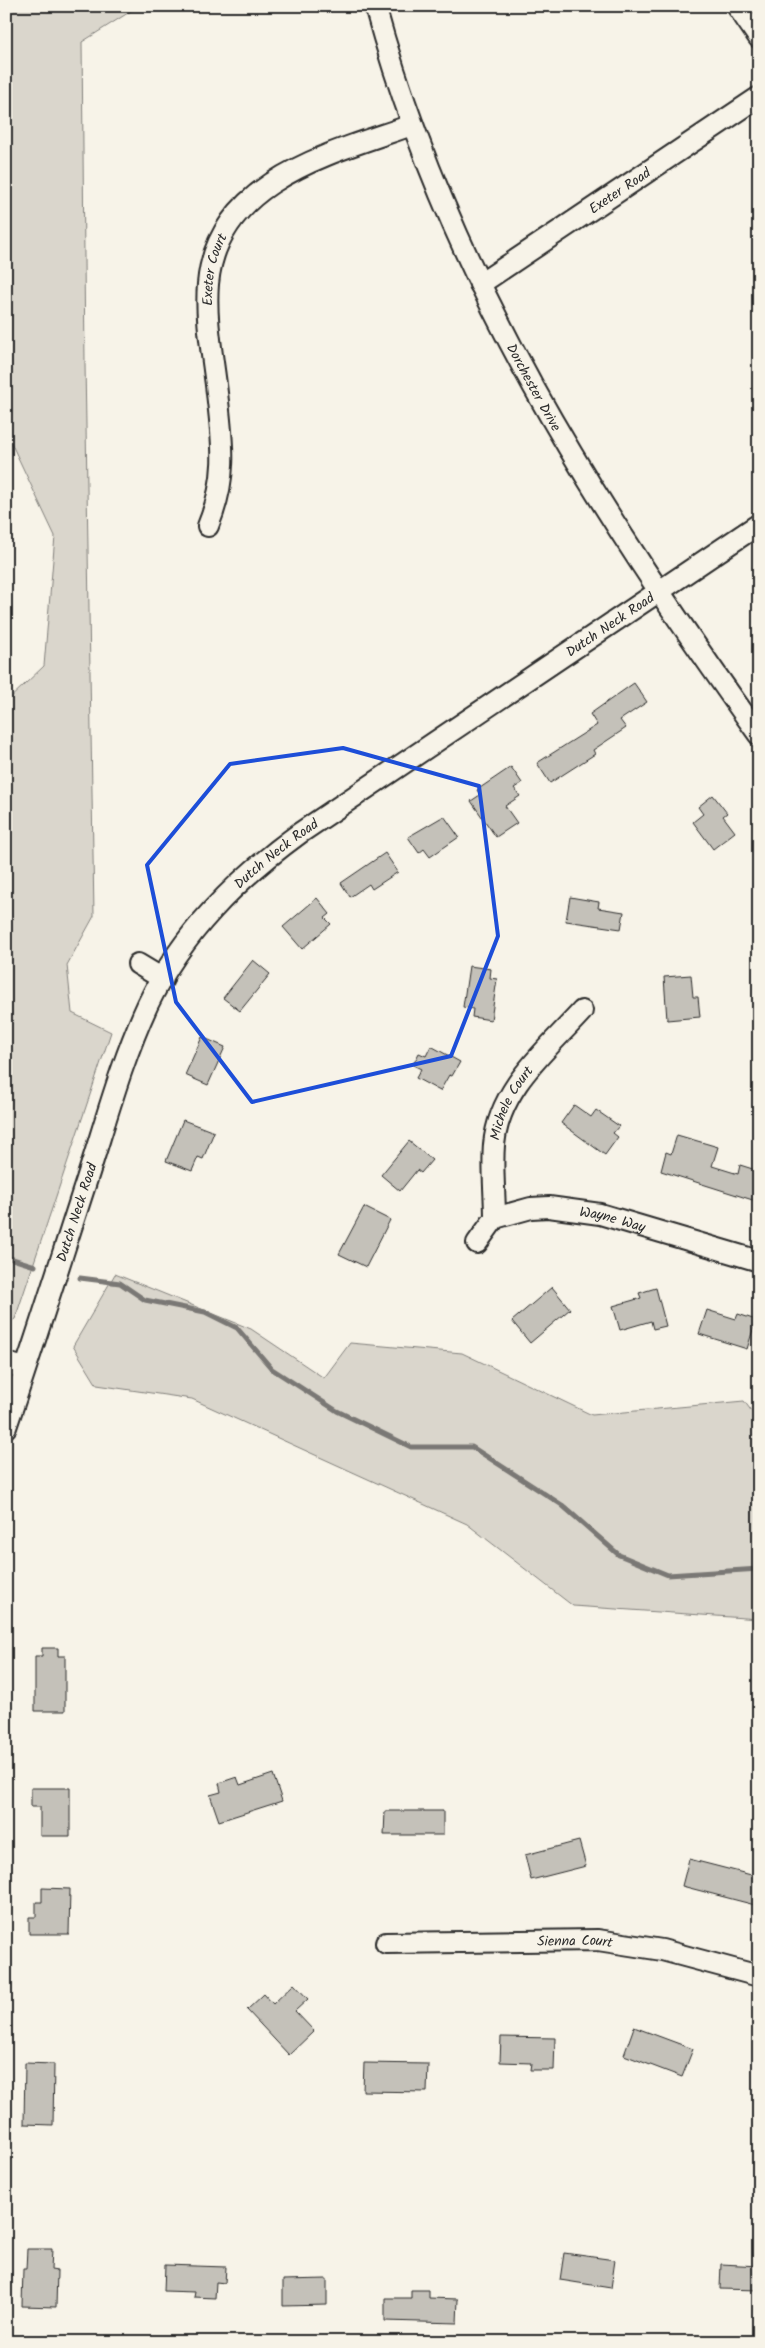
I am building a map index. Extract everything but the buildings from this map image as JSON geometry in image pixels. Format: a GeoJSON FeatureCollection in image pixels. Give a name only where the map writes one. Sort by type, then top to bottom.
{"type":"FeatureCollection","features":[{"type":"Feature","properties":{"kind":"street","name":"Dorchester Drive"},"geometry":{"type":"LineString","coordinates":[[375,6],[412,125],[434,182],[480,284],[543,406],[606,513],[658,592],[759,735]]}},
{"type":"Feature","properties":{"kind":"street"},"geometry":{"type":"LineString","coordinates":[[737,6],[759,38]]}},
{"type":"Feature","properties":{"kind":"street","name":"Exeter Road"},"geometry":{"type":"LineString","coordinates":[[480,284],[759,98]]}},
{"type":"Feature","properties":{"kind":"street","name":"Exeter Court"},"geometry":{"type":"LineString","coordinates":[[208,526],[220,489],[224,449],[207,306],[208,281],[214,257],[224,234],[237,214],[254,195],[295,168],[412,125]]}},
{"type":"Feature","properties":{"kind":"street","name":"Dutch Neck Road"},"geometry":{"type":"LineString","coordinates":[[6,1427],[16,1366],[123,1067],[149,1003],[198,927],[221,899],[268,856],[759,524]]}},
{"type":"Feature","properties":{"kind":"street"},"geometry":{"type":"LineString","coordinates":[[138,964],[163,979]]}},
{"type":"Feature","properties":{"kind":"street","name":"Michele Court"},"geometry":{"type":"LineString","coordinates":[[495,1218],[494,1145],[503,1106],[510,1092],[523,1076],[582,1012]]}},
{"type":"Feature","properties":{"kind":"street","name":"Wayne Way"},"geometry":{"type":"LineString","coordinates":[[495,1218],[531,1208],[549,1207],[600,1214],[759,1261]]}},
{"type":"Feature","properties":{"kind":"street"},"geometry":{"type":"LineString","coordinates":[[477,1243],[495,1218]]}},
{"type":"Feature","properties":{"kind":"street","name":"Sienna Court"},"geometry":{"type":"LineString","coordinates":[[386,1943],[598,1940],[662,1950],[759,1976]]}},
{"type":"Feature","properties":{"kind":"highlighted area"},"geometry":{"type":"Polygon","coordinates":[[[343,748],[479,786],[498,936],[451,1056],[252,1102],[176,1002],[147,865],[230,764],[343,748]]]}},
{"type":"Feature","properties":{"kind":"shaded area"},"geometry":{"type":"Polygon","coordinates":[[[6,6],[139,6],[82,42],[94,916],[67,965],[72,1013],[111,1032],[15,1319],[6,1324],[6,702],[44,666],[55,536],[6,432],[6,6]]]}},
{"type":"Feature","properties":{"kind":"shaded area"},"geometry":{"type":"Polygon","coordinates":[[[115,1274],[251,1329],[324,1378],[350,1343],[462,1353],[592,1415],[744,1401],[759,1421],[759,1619],[573,1606],[467,1524],[192,1399],[97,1385],[73,1346],[115,1274]]]}},
{"type":"Feature","properties":{"kind":"waterway"},"geometry":{"type":"LineString","coordinates":[[6,1257],[35,1266]]}},
{"type":"Feature","properties":{"kind":"waterway"},"geometry":{"type":"LineString","coordinates":[[80,1278],[120,1283],[145,1300],[205,1312],[237,1328],[272,1369],[337,1411],[411,1447],[472,1447],[562,1505],[619,1555],[668,1575],[759,1569]]}}]}
